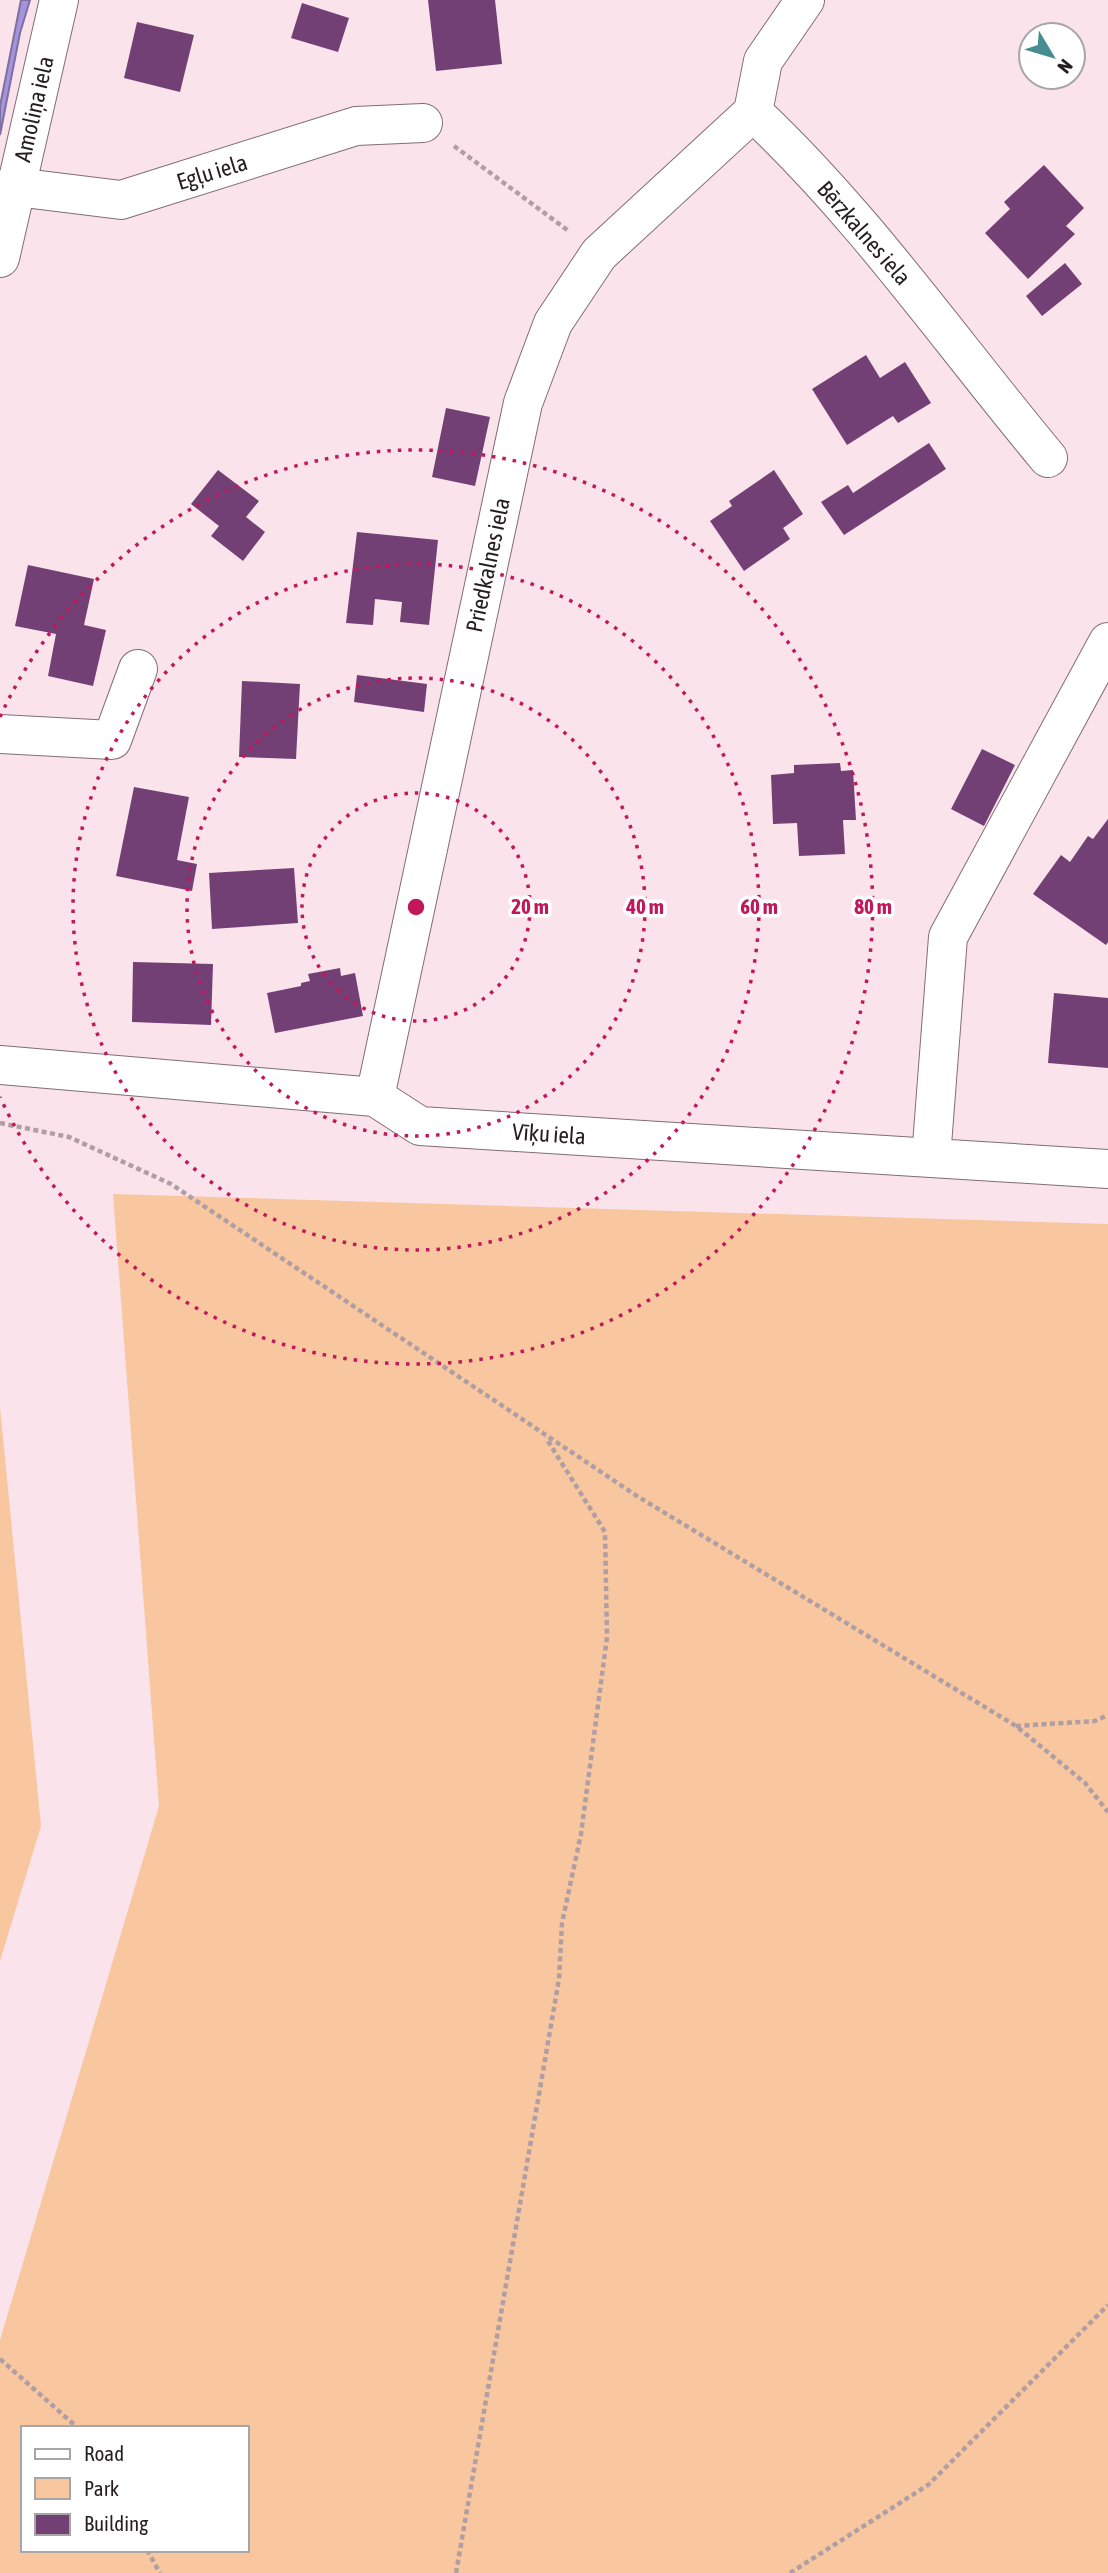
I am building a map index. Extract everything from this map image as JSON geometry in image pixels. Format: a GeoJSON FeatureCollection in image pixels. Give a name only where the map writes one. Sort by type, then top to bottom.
{"type":"FeatureCollection","features":[{"type":"Feature","properties":{"kind":"street","name":"Amoliņa iela"},"geometry":{"type":"LineString","coordinates":[[0,258],[8,188],[59,0]]}},
{"type":"Feature","properties":{"kind":"street"},"geometry":{"type":"LineString","coordinates":[[753,112],[763,61],[805,0]]}},
{"type":"Feature","properties":{"kind":"street","name":"Priedkalnes iela"},"geometry":{"type":"LineString","coordinates":[[375,1097],[523,403],[553,323],[599,254],[753,112]]}},
{"type":"Feature","properties":{"kind":"street","name":"Bērzkalnes iela"},"geometry":{"type":"LineString","coordinates":[[753,112],[786,143],[912,287],[1048,458]]}},
{"type":"Feature","properties":{"kind":"street","name":"Egļu iela"},"geometry":{"type":"LineString","coordinates":[[8,188],[121,200],[356,126],[423,123]]}},
{"type":"Feature","properties":{"kind":"street"},"geometry":{"type":"LineString","coordinates":[[931,1158],[947,937],[1108,642]]}},
{"type":"Feature","properties":{"kind":"street"},"geometry":{"type":"LineString","coordinates":[[0,734],[112,740],[138,669]]}},
{"type":"Feature","properties":{"kind":"street","name":"Vīķu iela"},"geometry":{"type":"LineString","coordinates":[[0,1065],[375,1097],[420,1126],[1108,1168]]}},
{"type":"Feature","properties":{"kind":"path"},"geometry":{"type":"LineString","coordinates":[[423,123],[599,254]]}},
{"type":"Feature","properties":{"kind":"path"},"geometry":{"type":"LineString","coordinates":[[0,1123],[69,1137],[171,1184],[637,1496],[1016,1726],[1085,1783],[1108,1812]]}},
{"type":"Feature","properties":{"kind":"path"},"geometry":{"type":"LineString","coordinates":[[456,2573],[530,2130],[559,1979],[562,1923],[581,1833],[607,1637],[606,1532],[544,1435]]}},
{"type":"Feature","properties":{"kind":"path"},"geometry":{"type":"LineString","coordinates":[[1016,1726],[1096,1721],[1108,1715]]}},
{"type":"Feature","properties":{"kind":"path"},"geometry":{"type":"LineString","coordinates":[[790,2573],[928,2485],[1108,2305]]}},
{"type":"Feature","properties":{"kind":"path"},"geometry":{"type":"LineString","coordinates":[[0,2359],[76,2426]]}},
{"type":"Feature","properties":{"kind":"path"},"geometry":{"type":"LineString","coordinates":[[148,2552],[160,2573]]}},
{"type":"Feature","properties":{"kind":"green space"},"geometry":{"type":"Polygon","coordinates":[[[113,1194],[1108,1224],[1108,2573],[0,2573],[0,2340],[159,1806],[113,1194]]]}},
{"type":"Feature","properties":{"kind":"green space"},"geometry":{"type":"Polygon","coordinates":[[[0,1407],[41,1826],[0,1961],[0,1407]]]}},
{"type":"Feature","properties":{"kind":"shaded area"},"geometry":{"type":"Polygon","coordinates":[[[21,0],[30,0],[20,33],[0,135],[0,106],[21,0]]]}},
{"type":"Feature","properties":{"kind":"building"},"geometry":{"type":"Polygon","coordinates":[[[428,0],[495,0],[502,64],[436,71],[428,0]]]}},
{"type":"Feature","properties":{"kind":"building"},"geometry":{"type":"Polygon","coordinates":[[[302,3],[349,18],[338,52],[291,38],[302,3]]]}},
{"type":"Feature","properties":{"kind":"building"},"geometry":{"type":"Polygon","coordinates":[[[137,22],[194,35],[180,92],[124,78],[137,22]]]}},
{"type":"Feature","properties":{"kind":"building"},"geometry":{"type":"Polygon","coordinates":[[[1044,165],[1084,208],[1066,226],[1075,234],[1028,279],[985,233],[1010,209],[1004,202],[1044,165]]]}},
{"type":"Feature","properties":{"kind":"building"},"geometry":{"type":"Polygon","coordinates":[[[1065,263],[1082,284],[1042,316],[1026,296],[1065,263]]]}},
{"type":"Feature","properties":{"kind":"building"},"geometry":{"type":"Polygon","coordinates":[[[866,355],[880,378],[905,362],[931,403],[898,423],[893,416],[847,445],[812,389],[866,355]]]}},
{"type":"Feature","properties":{"kind":"building"},"geometry":{"type":"Polygon","coordinates":[[[446,408],[490,417],[475,486],[432,477],[446,408]]]}},
{"type":"Feature","properties":{"kind":"building"},"geometry":{"type":"Polygon","coordinates":[[[929,443],[946,469],[844,535],[821,502],[848,485],[853,493],[929,443]]]}},
{"type":"Feature","properties":{"kind":"building"},"geometry":{"type":"Polygon","coordinates":[[[218,470],[259,501],[246,517],[265,532],[243,561],[211,536],[219,526],[191,504],[218,470]]]}},
{"type":"Feature","properties":{"kind":"building"},"geometry":{"type":"Polygon","coordinates":[[[774,470],[803,514],[783,528],[790,539],[744,571],[710,521],[732,506],[729,501],[774,470]]]}},
{"type":"Feature","properties":{"kind":"building"},"geometry":{"type":"Polygon","coordinates":[[[357,532],[438,540],[429,625],[400,622],[402,602],[375,599],[373,625],[346,623],[357,532]]]}},
{"type":"Feature","properties":{"kind":"building"},"geometry":{"type":"Polygon","coordinates":[[[28,565],[94,579],[84,625],[106,630],[93,686],[48,676],[56,634],[15,626],[28,565]]]}},
{"type":"Feature","properties":{"kind":"building"},"geometry":{"type":"Polygon","coordinates":[[[357,675],[427,684],[424,712],[354,702],[357,675]]]}},
{"type":"Feature","properties":{"kind":"building"},"geometry":{"type":"Polygon","coordinates":[[[242,681],[300,684],[296,759],[239,757],[242,681]]]}},
{"type":"Feature","properties":{"kind":"building"},"geometry":{"type":"Polygon","coordinates":[[[982,749],[1015,765],[984,826],[951,809],[982,749]]]}},
{"type":"Feature","properties":{"kind":"building"},"geometry":{"type":"Polygon","coordinates":[[[840,763],[841,771],[853,770],[856,820],[843,820],[845,854],[799,856],[797,823],[773,824],[771,775],[794,773],[794,765],[840,763]]]}},
{"type":"Feature","properties":{"kind":"building"},"geometry":{"type":"Polygon","coordinates":[[[134,787],[189,797],[177,860],[197,864],[192,891],[116,876],[134,787]]]}},
{"type":"Feature","properties":{"kind":"building"},"geometry":{"type":"Polygon","coordinates":[[[1108,819],[1106,945],[1033,894],[1061,855],[1070,862],[1088,836],[1093,839],[1108,819]]]}},
{"type":"Feature","properties":{"kind":"building"},"geometry":{"type":"Polygon","coordinates":[[[294,868],[298,923],[212,929],[209,873],[294,868]]]}},
{"type":"Feature","properties":{"kind":"building"},"geometry":{"type":"Polygon","coordinates":[[[133,962],[213,964],[211,1025],[132,1022],[133,962]]]}},
{"type":"Feature","properties":{"kind":"building"},"geometry":{"type":"Polygon","coordinates":[[[340,968],[341,976],[355,973],[363,1016],[275,1033],[267,993],[301,986],[301,983],[310,981],[308,974],[340,968]]]}},
{"type":"Feature","properties":{"kind":"building"},"geometry":{"type":"Polygon","coordinates":[[[1054,993],[1108,998],[1108,1068],[1048,1063],[1054,993]]]}}]}
